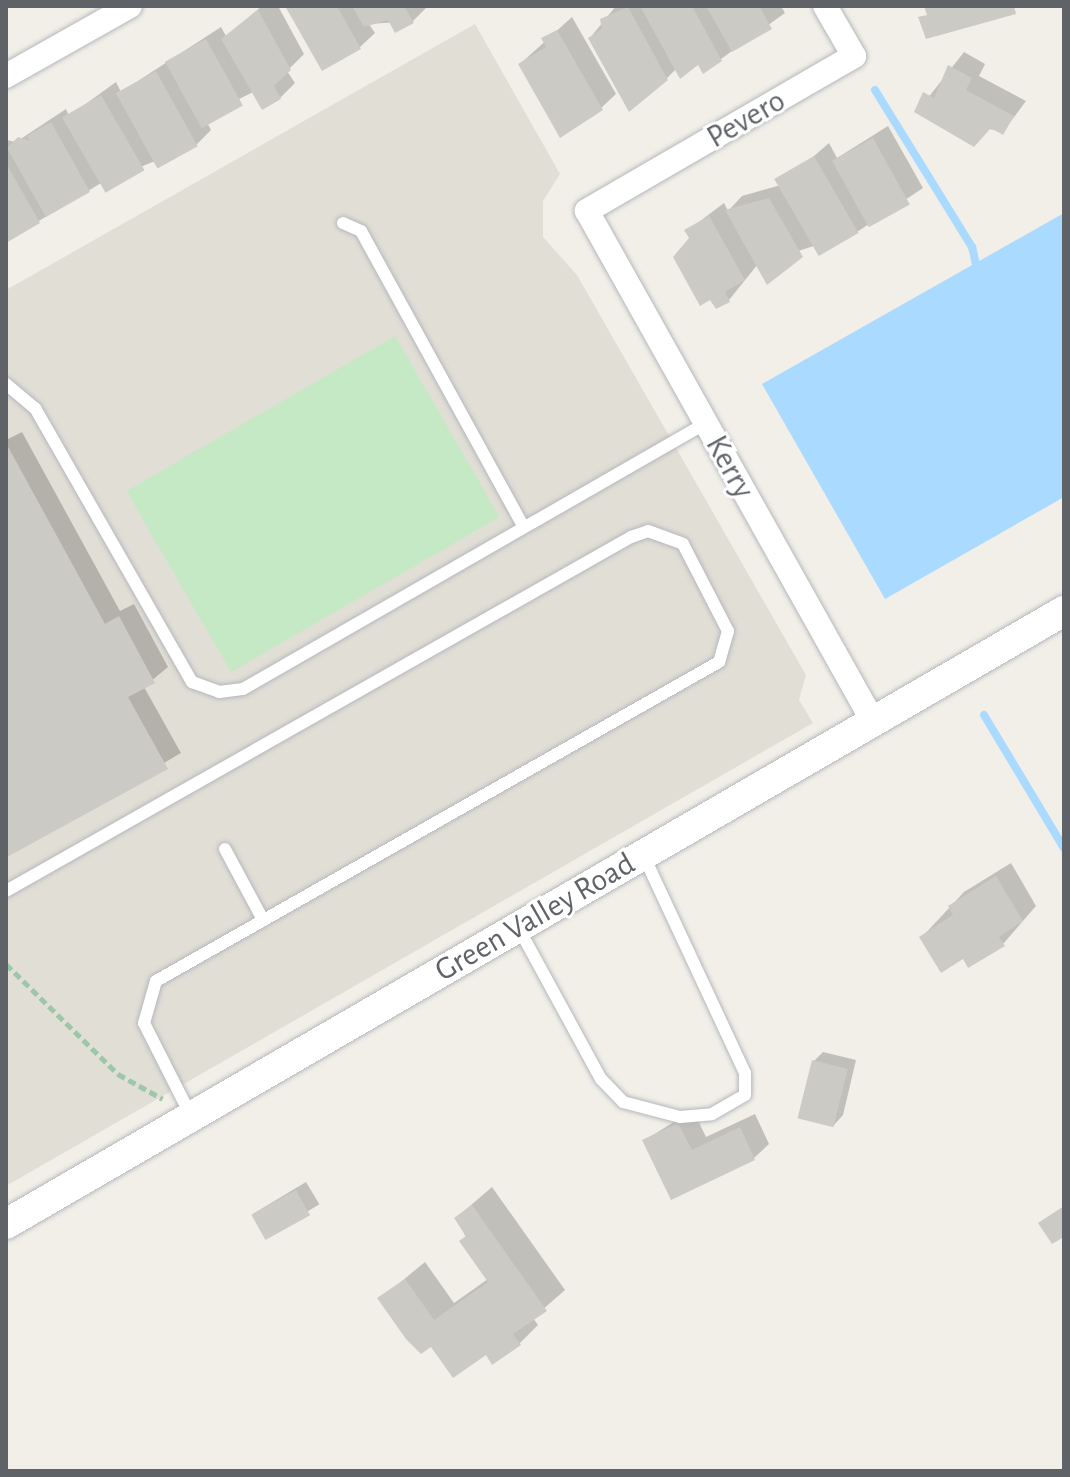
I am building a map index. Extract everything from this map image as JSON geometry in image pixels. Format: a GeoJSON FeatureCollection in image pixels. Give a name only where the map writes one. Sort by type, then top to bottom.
{"type":"FeatureCollection","features":[{"type":"Feature","properties":{"kind":"street"},"geometry":{"type":"LineString","coordinates":[[6,76],[130,6]]}},
{"type":"Feature","properties":{"kind":"street","name":"Pevero"},"geometry":{"type":"LineString","coordinates":[[587,211],[854,56],[825,6]]}},
{"type":"Feature","properties":{"kind":"street","name":"Kerry"},"geometry":{"type":"LineString","coordinates":[[587,211],[874,723]]}},
{"type":"Feature","properties":{"kind":"street","name":"Green Valley Road"},"geometry":{"type":"LineString","coordinates":[[6,1224],[1064,611]]}},
{"type":"Feature","properties":{"kind":"lane"},"geometry":{"type":"LineString","coordinates":[[343,223],[361,231],[523,526]]}},
{"type":"Feature","properties":{"kind":"lane"},"geometry":{"type":"LineString","coordinates":[[6,384],[35,408],[192,682],[219,692],[243,689],[706,423]]}},
{"type":"Feature","properties":{"kind":"lane"},"geometry":{"type":"LineString","coordinates":[[6,891],[631,537],[648,531],[683,544],[728,631],[719,662],[156,981],[145,1000],[149,1041],[191,1116]]}},
{"type":"Feature","properties":{"kind":"lane"},"geometry":{"type":"LineString","coordinates":[[225,849],[263,920]]}},
{"type":"Feature","properties":{"kind":"lane"},"geometry":{"type":"LineString","coordinates":[[518,927],[601,1079],[623,1102],[680,1117],[712,1114],[745,1095],[745,1073],[643,855]]}},
{"type":"Feature","properties":{"kind":"path"},"geometry":{"type":"LineString","coordinates":[[6,964],[118,1074],[191,1116]]}},
{"type":"Feature","properties":{"kind":"shaded area"},"geometry":{"type":"Polygon","coordinates":[[[475,24],[560,174],[543,201],[543,237],[577,275],[806,675],[799,700],[813,723],[6,1186],[6,290],[475,24]]]}},
{"type":"Feature","properties":{"kind":"green space"},"geometry":{"type":"Polygon","coordinates":[[[395,336],[500,517],[231,672],[127,491],[395,336]]]}},
{"type":"Feature","properties":{"kind":"water"},"geometry":{"type":"Polygon","coordinates":[[[1064,213],[1064,497],[885,599],[762,384],[1064,213]]]}},
{"type":"Feature","properties":{"kind":"building"},"geometry":{"type":"Polygon","coordinates":[[[285,6],[337,6],[361,49],[322,71],[285,6]]]}},
{"type":"Feature","properties":{"kind":"building"},"geometry":{"type":"Polygon","coordinates":[[[352,6],[404,6],[414,23],[395,33],[388,20],[364,27],[352,6]]]}},
{"type":"Feature","properties":{"kind":"building"},"geometry":{"type":"Polygon","coordinates":[[[640,6],[692,6],[722,61],[703,74],[698,65],[680,79],[640,6]]]}},
{"type":"Feature","properties":{"kind":"building"},"geometry":{"type":"Polygon","coordinates":[[[706,6],[759,6],[772,29],[732,52],[706,6]]]}},
{"type":"Feature","properties":{"kind":"building"},"geometry":{"type":"Polygon","coordinates":[[[924,6],[1014,6],[1016,14],[926,39],[918,17],[927,15],[924,6]]]}},
{"type":"Feature","properties":{"kind":"building"},"geometry":{"type":"Polygon","coordinates":[[[628,7],[668,80],[629,112],[588,38],[602,29],[600,19],[628,7]]]}},
{"type":"Feature","properties":{"kind":"building"},"geometry":{"type":"Polygon","coordinates":[[[258,10],[291,70],[274,86],[281,99],[262,110],[221,39],[258,10]]]}},
{"type":"Feature","properties":{"kind":"building"},"geometry":{"type":"Polygon","coordinates":[[[557,30],[603,110],[560,138],[518,64],[546,47],[541,38],[557,30]]]}},
{"type":"Feature","properties":{"kind":"building"},"geometry":{"type":"Polygon","coordinates":[[[206,39],[243,105],[202,128],[165,62],[206,39]]]}},
{"type":"Feature","properties":{"kind":"building"},"geometry":{"type":"Polygon","coordinates":[[[948,65],[972,78],[966,90],[1014,116],[1003,135],[991,128],[974,147],[914,112],[923,92],[934,98],[948,65]]]}},
{"type":"Feature","properties":{"kind":"building"},"geometry":{"type":"Polygon","coordinates":[[[156,71],[198,146],[157,169],[116,93],[156,71]]]}},
{"type":"Feature","properties":{"kind":"building"},"geometry":{"type":"Polygon","coordinates":[[[101,95],[144,170],[106,193],[62,118],[101,95]]]}},
{"type":"Feature","properties":{"kind":"building"},"geometry":{"type":"Polygon","coordinates":[[[51,122],[90,192],[46,217],[7,148],[18,137],[30,141],[27,136],[51,122]]]}},
{"type":"Feature","properties":{"kind":"building"},"geometry":{"type":"Polygon","coordinates":[[[873,138],[910,204],[869,227],[832,161],[873,138]]]}},
{"type":"Feature","properties":{"kind":"building"},"geometry":{"type":"Polygon","coordinates":[[[814,156],[858,233],[819,256],[774,179],[814,156]]]}},
{"type":"Feature","properties":{"kind":"building"},"geometry":{"type":"Polygon","coordinates":[[[6,163],[40,223],[6,243],[6,163]]]}},
{"type":"Feature","properties":{"kind":"building"},"geometry":{"type":"Polygon","coordinates":[[[769,198],[803,257],[767,285],[725,210],[769,198]]]}},
{"type":"Feature","properties":{"kind":"building"},"geometry":{"type":"Polygon","coordinates":[[[709,216],[745,280],[725,292],[730,302],[716,309],[710,300],[700,306],[673,257],[689,238],[684,230],[709,216]]]}},
{"type":"Feature","properties":{"kind":"building"},"geometry":{"type":"Polygon","coordinates":[[[6,443],[105,624],[119,616],[155,683],[128,697],[168,769],[7,857],[6,443]]]}},
{"type":"Feature","properties":{"kind":"building"},"geometry":{"type":"Polygon","coordinates":[[[996,876],[1023,921],[999,937],[1005,946],[968,968],[963,959],[941,973],[919,937],[953,915],[948,906],[996,876]]]}},
{"type":"Feature","properties":{"kind":"building"},"geometry":{"type":"Polygon","coordinates":[[[812,1060],[848,1069],[833,1127],[797,1118],[812,1060]]]}},
{"type":"Feature","properties":{"kind":"building"},"geometry":{"type":"Polygon","coordinates":[[[678,1123],[692,1150],[740,1127],[755,1160],[671,1200],[642,1140],[678,1123]]]}},
{"type":"Feature","properties":{"kind":"building"},"geometry":{"type":"Polygon","coordinates":[[[296,1190],[310,1215],[265,1240],[251,1215],[296,1190]]]}},
{"type":"Feature","properties":{"kind":"building"},"geometry":{"type":"Polygon","coordinates":[[[472,1205],[547,1311],[513,1334],[521,1345],[492,1365],[486,1355],[453,1378],[431,1347],[421,1354],[406,1339],[377,1298],[405,1279],[434,1320],[488,1282],[459,1241],[466,1236],[454,1218],[472,1205]]]}},
{"type":"Feature","properties":{"kind":"building"},"geometry":{"type":"Polygon","coordinates":[[[1064,1206],[1064,1237],[1052,1244],[1038,1223],[1064,1206]]]}},
{"type":"Feature","properties":{"kind":"waterway"},"geometry":{"type":"LineString","coordinates":[[875,90],[972,247],[978,273]]}},
{"type":"Feature","properties":{"kind":"waterway"},"geometry":{"type":"LineString","coordinates":[[984,715],[1064,848]]}}]}
